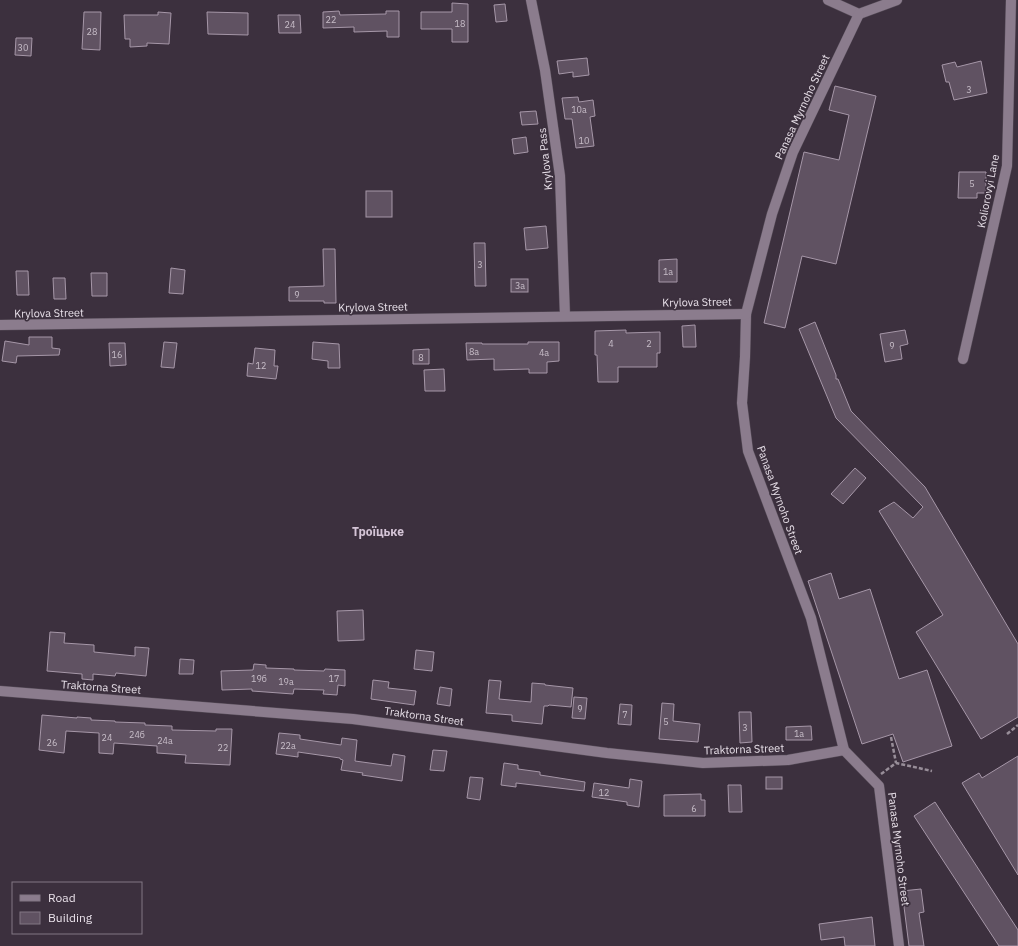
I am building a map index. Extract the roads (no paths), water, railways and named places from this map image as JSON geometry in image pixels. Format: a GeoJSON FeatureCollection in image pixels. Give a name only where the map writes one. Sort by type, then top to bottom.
{"type":"FeatureCollection","features":[{"type":"Feature","properties":{"kind":"street","name":"Krylova Pass"},"geometry":{"type":"LineString","coordinates":[[531,0],[545,70],[560,176],[565,316]]}},
{"type":"Feature","properties":{"kind":"street"},"geometry":{"type":"LineString","coordinates":[[828,0],[859,14],[897,0]]}},
{"type":"Feature","properties":{"kind":"street","name":"Koliorovyi Lane"},"geometry":{"type":"LineString","coordinates":[[963,359],[1007,166],[1011,0]]}},
{"type":"Feature","properties":{"kind":"street","name":"Panasa Myrnoho Street"},"geometry":{"type":"LineString","coordinates":[[859,14],[793,152],[772,214],[746,314],[742,403],[748,451],[811,618],[844,750],[879,786],[899,946]]}},
{"type":"Feature","properties":{"kind":"street","name":"Krylova Street"},"geometry":{"type":"LineString","coordinates":[[0,325],[746,314]]}},
{"type":"Feature","properties":{"kind":"street","name":"Traktorna Street"},"geometry":{"type":"LineString","coordinates":[[0,691],[353,719],[607,753],[703,763],[788,760],[844,750]]}},
{"type":"Feature","properties":{"kind":"district","name":"Троїцьке"},"geometry":{"type":"Point","coordinates":[378,531]}}]}
